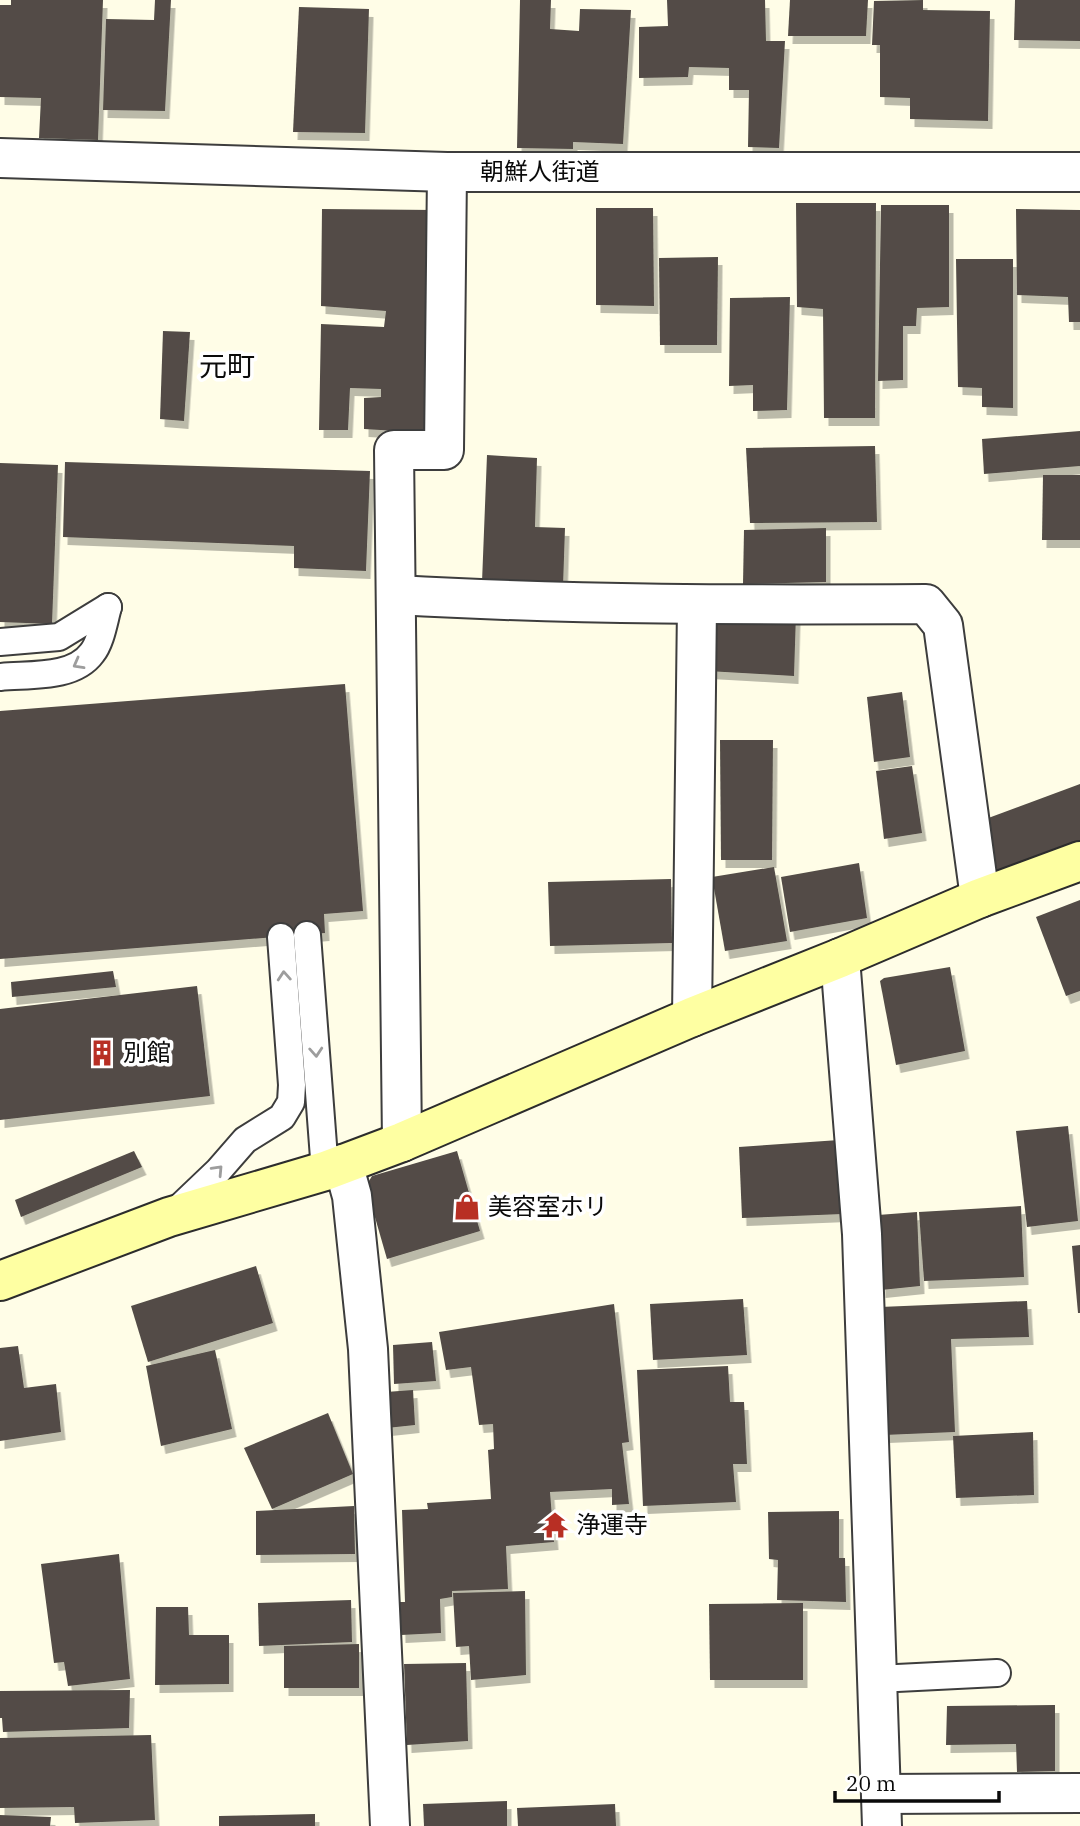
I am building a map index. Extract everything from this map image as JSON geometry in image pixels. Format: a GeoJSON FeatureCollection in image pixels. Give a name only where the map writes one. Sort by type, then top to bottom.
{"type":"FeatureCollection","features":[{"type":"Feature","properties":{"kind":"street","name":"朝鮮人街道"},"geometry":{"type":"LineString","coordinates":[[0,158],[447,172],[1080,172]]}},
{"type":"Feature","properties":{"kind":"street"},"geometry":{"type":"LineString","coordinates":[[402,1142],[394,450],[444,450],[447,172]]}},
{"type":"Feature","properties":{"kind":"street"},"geometry":{"type":"LineString","coordinates":[[397,595],[495,601],[697,606],[926,604],[943,625],[980,898]]}},
{"type":"Feature","properties":{"kind":"street"},"geometry":{"type":"LineString","coordinates":[[692,1017],[697,606]]}},
{"type":"Feature","properties":{"kind":"street"},"geometry":{"type":"LineString","coordinates":[[0,1281],[169,1217],[334,1168],[402,1142],[692,1017],[980,898],[1080,861]]}},
{"type":"Feature","properties":{"kind":"street"},"geometry":{"type":"LineString","coordinates":[[840,958],[868,1195],[862,1234],[874,1702],[882,1797],[1080,1793]]}},
{"type":"Feature","properties":{"kind":"street"},"geometry":{"type":"LineString","coordinates":[[334,1168],[352,1196],[369,1349],[390,1756],[390,1826]]}},
{"type":"Feature","properties":{"kind":"lane"},"geometry":{"type":"LineString","coordinates":[[0,642],[59,637],[108,607],[94,652],[80,666],[59,672],[0,677]]}},
{"type":"Feature","properties":{"kind":"lane"},"geometry":{"type":"LineString","coordinates":[[307,935],[334,1168]]}},
{"type":"Feature","properties":{"kind":"lane"},"geometry":{"type":"LineString","coordinates":[[169,1217],[218,1171],[245,1140],[282,1117],[291,1102],[281,937]]}},
{"type":"Feature","properties":{"kind":"lane"},"geometry":{"type":"LineString","coordinates":[[874,1702],[997,1673]]}},
{"type":"Feature","properties":{"kind":"building"},"geometry":{"type":"Polygon","coordinates":[[[11,0],[103,0],[98,140],[39,138],[41,98],[0,97],[0,5],[11,5],[11,0]]]}},
{"type":"Feature","properties":{"kind":"building"},"geometry":{"type":"Polygon","coordinates":[[[155,0],[171,0],[165,111],[103,110],[106,19],[154,20],[155,0]]]}},
{"type":"Feature","properties":{"kind":"building"},"geometry":{"type":"Polygon","coordinates":[[[520,0],[551,0],[550,29],[579,31],[580,9],[631,10],[623,144],[573,142],[573,149],[517,148],[520,0]]]}},
{"type":"Feature","properties":{"kind":"building"},"geometry":{"type":"Polygon","coordinates":[[[667,0],[765,0],[766,41],[785,41],[779,148],[748,147],[749,90],[729,90],[729,68],[689,67],[688,77],[639,78],[639,27],[668,26],[667,0]]]}},
{"type":"Feature","properties":{"kind":"building"},"geometry":{"type":"Polygon","coordinates":[[[790,0],[868,0],[866,36],[788,36],[790,0]]]}},
{"type":"Feature","properties":{"kind":"building"},"geometry":{"type":"Polygon","coordinates":[[[923,0],[923,10],[990,11],[988,121],[910,119],[910,98],[880,97],[880,45],[872,45],[874,1],[923,0]]]}},
{"type":"Feature","properties":{"kind":"building"},"geometry":{"type":"Polygon","coordinates":[[[1015,0],[1080,0],[1080,41],[1014,40],[1015,0]]]}},
{"type":"Feature","properties":{"kind":"building"},"geometry":{"type":"Polygon","coordinates":[[[299,7],[369,9],[365,133],[293,132],[299,7]]]}},
{"type":"Feature","properties":{"kind":"building"},"geometry":{"type":"Polygon","coordinates":[[[796,203],[876,203],[875,418],[824,418],[823,309],[797,307],[796,203]]]}},
{"type":"Feature","properties":{"kind":"building"},"geometry":{"type":"Polygon","coordinates":[[[881,205],[949,205],[949,307],[917,308],[916,326],[903,326],[903,380],[878,381],[881,205]]]}},
{"type":"Feature","properties":{"kind":"building"},"geometry":{"type":"Polygon","coordinates":[[[596,208],[653,208],[654,306],[596,305],[596,208]]]}},
{"type":"Feature","properties":{"kind":"building"},"geometry":{"type":"Polygon","coordinates":[[[322,209],[435,210],[430,433],[364,429],[364,398],[381,397],[381,389],[350,388],[348,430],[319,430],[321,324],[384,327],[386,311],[321,306],[322,209]]]}},
{"type":"Feature","properties":{"kind":"building"},"geometry":{"type":"Polygon","coordinates":[[[1016,209],[1080,210],[1080,322],[1069,322],[1068,297],[1017,295],[1016,209]]]}},
{"type":"Feature","properties":{"kind":"building"},"geometry":{"type":"Polygon","coordinates":[[[718,257],[717,345],[660,345],[659,258],[718,257]]]}},
{"type":"Feature","properties":{"kind":"building"},"geometry":{"type":"Polygon","coordinates":[[[956,259],[1013,259],[1013,408],[982,407],[982,388],[958,387],[956,259]]]}},
{"type":"Feature","properties":{"kind":"building"},"geometry":{"type":"Polygon","coordinates":[[[790,297],[787,410],[753,411],[753,385],[729,386],[730,298],[790,297]]]}},
{"type":"Feature","properties":{"kind":"building"},"geometry":{"type":"Polygon","coordinates":[[[163,331],[190,332],[184,421],[160,419],[163,331]]]}},
{"type":"Feature","properties":{"kind":"building"},"geometry":{"type":"Polygon","coordinates":[[[1080,431],[1080,466],[984,474],[982,439],[1080,431]]]}},
{"type":"Feature","properties":{"kind":"building"},"geometry":{"type":"Polygon","coordinates":[[[875,446],[877,522],[750,523],[746,448],[875,446]]]}},
{"type":"Feature","properties":{"kind":"building"},"geometry":{"type":"Polygon","coordinates":[[[487,455],[537,458],[535,527],[565,528],[563,587],[482,582],[487,455]]]}},
{"type":"Feature","properties":{"kind":"building"},"geometry":{"type":"Polygon","coordinates":[[[65,462],[370,471],[366,571],[294,568],[294,546],[63,537],[65,462]]]}},
{"type":"Feature","properties":{"kind":"building"},"geometry":{"type":"Polygon","coordinates":[[[0,463],[58,465],[52,624],[0,622],[0,463]]]}},
{"type":"Feature","properties":{"kind":"building"},"geometry":{"type":"Polygon","coordinates":[[[1043,475],[1080,475],[1080,540],[1042,540],[1043,475]]]}},
{"type":"Feature","properties":{"kind":"building"},"geometry":{"type":"Polygon","coordinates":[[[826,528],[826,582],[743,584],[744,530],[826,528]]]}},
{"type":"Feature","properties":{"kind":"building"},"geometry":{"type":"Polygon","coordinates":[[[707,612],[796,614],[794,676],[707,671],[707,612]]]}},
{"type":"Feature","properties":{"kind":"building"},"geometry":{"type":"Polygon","coordinates":[[[345,684],[363,911],[324,914],[325,933],[0,959],[0,711],[345,684]]]}},
{"type":"Feature","properties":{"kind":"building"},"geometry":{"type":"Polygon","coordinates":[[[902,692],[910,757],[874,762],[867,697],[902,692]]]}},
{"type":"Feature","properties":{"kind":"building"},"geometry":{"type":"Polygon","coordinates":[[[720,740],[773,740],[772,860],[721,860],[720,740]]]}},
{"type":"Feature","properties":{"kind":"building"},"geometry":{"type":"Polygon","coordinates":[[[912,766],[922,833],[884,839],[876,771],[912,766]]]}},
{"type":"Feature","properties":{"kind":"building"},"geometry":{"type":"Polygon","coordinates":[[[1080,784],[1080,841],[997,876],[981,837],[983,820],[1080,784]]]}},
{"type":"Feature","properties":{"kind":"building"},"geometry":{"type":"Polygon","coordinates":[[[859,863],[867,918],[790,932],[781,877],[859,863]]]}},
{"type":"Feature","properties":{"kind":"building"},"geometry":{"type":"Polygon","coordinates":[[[774,867],[787,941],[725,951],[712,877],[774,867]]]}},
{"type":"Feature","properties":{"kind":"building"},"geometry":{"type":"Polygon","coordinates":[[[671,879],[672,943],[550,946],[548,882],[671,879]]]}},
{"type":"Feature","properties":{"kind":"building"},"geometry":{"type":"Polygon","coordinates":[[[1080,900],[1080,991],[1066,996],[1036,917],[1080,900]]]}},
{"type":"Feature","properties":{"kind":"building"},"geometry":{"type":"Polygon","coordinates":[[[950,967],[965,1051],[896,1065],[880,981],[884,978],[950,967]]]}},
{"type":"Feature","properties":{"kind":"building"},"geometry":{"type":"Polygon","coordinates":[[[113,971],[116,987],[12,997],[11,982],[113,971]]]}},
{"type":"Feature","properties":{"kind":"building","name":"別館"},"geometry":{"type":"Polygon","coordinates":[[[197,986],[210,1096],[0,1120],[0,1009],[197,986]]]}},
{"type":"Feature","properties":{"kind":"building"},"geometry":{"type":"Polygon","coordinates":[[[1068,1126],[1078,1221],[1027,1227],[1016,1131],[1068,1126]]]}},
{"type":"Feature","properties":{"kind":"building"},"geometry":{"type":"Polygon","coordinates":[[[839,1140],[843,1214],[742,1218],[739,1147],[839,1140]]]}},
{"type":"Feature","properties":{"kind":"building"},"geometry":{"type":"Polygon","coordinates":[[[134,1151],[142,1167],[21,1217],[15,1200],[134,1151]]]}},
{"type":"Feature","properties":{"kind":"building"},"geometry":{"type":"Polygon","coordinates":[[[457,1151],[480,1231],[387,1259],[366,1186],[372,1176],[457,1151]]]}},
{"type":"Feature","properties":{"kind":"building"},"geometry":{"type":"Polygon","coordinates":[[[1021,1206],[1024,1277],[924,1281],[919,1212],[1021,1206]]]}},
{"type":"Feature","properties":{"kind":"building"},"geometry":{"type":"Polygon","coordinates":[[[917,1212],[920,1286],[881,1290],[878,1215],[917,1212]]]}},
{"type":"Feature","properties":{"kind":"building"},"geometry":{"type":"Polygon","coordinates":[[[1080,1245],[1080,1313],[1078,1313],[1072,1246],[1080,1245]]]}},
{"type":"Feature","properties":{"kind":"building"},"geometry":{"type":"Polygon","coordinates":[[[256,1266],[273,1323],[148,1362],[131,1306],[256,1266]]]}},
{"type":"Feature","properties":{"kind":"building"},"geometry":{"type":"Polygon","coordinates":[[[743,1299],[747,1355],[653,1360],[650,1304],[743,1299]]]}},
{"type":"Feature","properties":{"kind":"building"},"geometry":{"type":"Polygon","coordinates":[[[1027,1301],[1029,1337],[951,1339],[955,1432],[884,1435],[880,1307],[1027,1301]]]}},
{"type":"Feature","properties":{"kind":"building"},"geometry":{"type":"Polygon","coordinates":[[[614,1304],[629,1442],[622,1443],[629,1504],[612,1505],[612,1489],[550,1492],[554,1542],[506,1546],[508,1589],[452,1591],[452,1597],[440,1599],[441,1633],[401,1635],[400,1602],[405,1602],[402,1510],[428,1509],[427,1503],[491,1499],[488,1450],[494,1449],[493,1424],[479,1425],[471,1367],[446,1370],[439,1332],[614,1304]]]}},
{"type":"Feature","properties":{"kind":"building"},"geometry":{"type":"Polygon","coordinates":[[[432,1342],[436,1381],[394,1384],[393,1345],[432,1342]]]}},
{"type":"Feature","properties":{"kind":"building"},"geometry":{"type":"Polygon","coordinates":[[[18,1346],[24,1388],[56,1384],[61,1432],[0,1441],[0,1348],[18,1346]]]}},
{"type":"Feature","properties":{"kind":"building"},"geometry":{"type":"Polygon","coordinates":[[[215,1350],[232,1429],[161,1446],[146,1366],[215,1350]]]}},
{"type":"Feature","properties":{"kind":"building"},"geometry":{"type":"Polygon","coordinates":[[[728,1366],[730,1402],[744,1402],[747,1464],[733,1464],[736,1502],[643,1506],[637,1370],[728,1366]]]}},
{"type":"Feature","properties":{"kind":"building"},"geometry":{"type":"Polygon","coordinates":[[[413,1390],[415,1425],[387,1428],[386,1392],[413,1390]]]}},
{"type":"Feature","properties":{"kind":"building"},"geometry":{"type":"Polygon","coordinates":[[[328,1413],[353,1474],[272,1509],[244,1448],[328,1413]]]}},
{"type":"Feature","properties":{"kind":"building"},"geometry":{"type":"Polygon","coordinates":[[[1033,1432],[1034,1495],[956,1498],[953,1436],[1033,1432]]]}},
{"type":"Feature","properties":{"kind":"building"},"geometry":{"type":"Polygon","coordinates":[[[354,1506],[355,1554],[256,1555],[256,1511],[354,1506]]]}},
{"type":"Feature","properties":{"kind":"building"},"geometry":{"type":"Polygon","coordinates":[[[839,1511],[839,1558],[845,1558],[846,1602],[777,1600],[778,1560],[769,1559],[768,1512],[839,1511]]]}},
{"type":"Feature","properties":{"kind":"building"},"geometry":{"type":"Polygon","coordinates":[[[119,1554],[130,1679],[68,1686],[64,1662],[54,1663],[41,1564],[119,1554]]]}},
{"type":"Feature","properties":{"kind":"building"},"geometry":{"type":"Polygon","coordinates":[[[525,1591],[526,1675],[471,1680],[469,1646],[456,1647],[453,1593],[525,1591]]]}},
{"type":"Feature","properties":{"kind":"building"},"geometry":{"type":"Polygon","coordinates":[[[351,1600],[352,1642],[259,1646],[258,1603],[351,1600]]]}},
{"type":"Feature","properties":{"kind":"building"},"geometry":{"type":"Polygon","coordinates":[[[803,1603],[803,1680],[710,1680],[709,1604],[803,1603]]]}},
{"type":"Feature","properties":{"kind":"building"},"geometry":{"type":"Polygon","coordinates":[[[156,1607],[188,1607],[189,1635],[229,1635],[229,1684],[155,1685],[156,1607]]]}},
{"type":"Feature","properties":{"kind":"building"},"geometry":{"type":"Polygon","coordinates":[[[359,1644],[359,1688],[284,1688],[284,1646],[359,1644]]]}},
{"type":"Feature","properties":{"kind":"building"},"geometry":{"type":"Polygon","coordinates":[[[466,1663],[468,1741],[407,1745],[404,1664],[466,1663]]]}},
{"type":"Feature","properties":{"kind":"building"},"geometry":{"type":"Polygon","coordinates":[[[130,1690],[129,1728],[3,1732],[0,1691],[130,1690]]]}},
{"type":"Feature","properties":{"kind":"building"},"geometry":{"type":"Polygon","coordinates":[[[1055,1705],[1055,1771],[1017,1772],[1016,1744],[946,1745],[947,1706],[1055,1705]]]}},
{"type":"Feature","properties":{"kind":"building"},"geometry":{"type":"Polygon","coordinates":[[[151,1735],[155,1820],[75,1823],[74,1807],[0,1808],[0,1738],[151,1735]]]}},
{"type":"Feature","properties":{"kind":"building"},"geometry":{"type":"Polygon","coordinates":[[[507,1801],[507,1826],[424,1826],[423,1804],[507,1801]]]}},
{"type":"Feature","properties":{"kind":"building"},"geometry":{"type":"Polygon","coordinates":[[[615,1804],[616,1826],[518,1826],[517,1808],[615,1804]]]}},
{"type":"Feature","properties":{"kind":"building"},"geometry":{"type":"Polygon","coordinates":[[[315,1814],[315,1826],[219,1826],[219,1816],[315,1814]]]}},
{"type":"Feature","properties":{"kind":"building"},"geometry":{"type":"Polygon","coordinates":[[[0,1815],[51,1817],[50,1826],[0,1826],[0,1815]]]}},
{"type":"Feature","properties":{"kind":"place","name":"別館"},"geometry":{"type":"Point","coordinates":[102,1053]}},
{"type":"Feature","properties":{"kind":"place","name":"美容室ホリ"},"geometry":{"type":"Point","coordinates":[467,1207]}},
{"type":"Feature","properties":{"kind":"place","name":"浄運寺"},"geometry":{"type":"Point","coordinates":[555,1525]}},
{"type":"Feature","properties":{"kind":"district","name":"元町"},"geometry":{"type":"Point","coordinates":[227,366]}}]}
